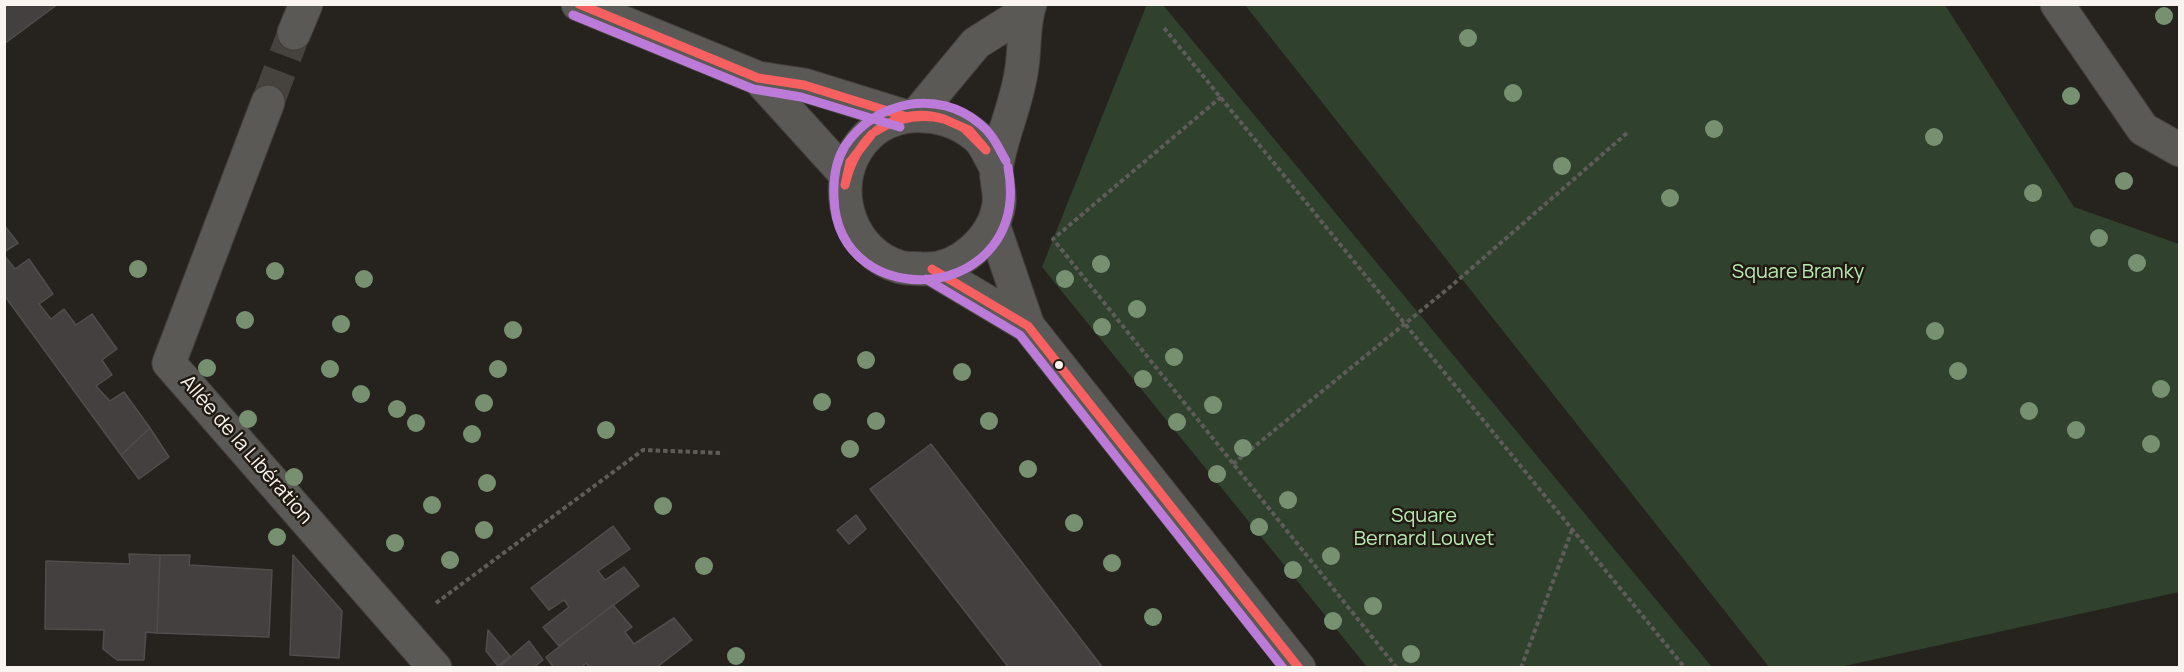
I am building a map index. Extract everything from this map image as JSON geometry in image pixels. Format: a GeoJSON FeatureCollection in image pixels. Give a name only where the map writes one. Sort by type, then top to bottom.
{"type":"FeatureCollection","features":[{"type":"Feature","properties":{"kind":"street"},"geometry":{"type":"LineString","coordinates":[[578,4],[758,78],[804,85],[910,115],[950,119],[978,138],[996,167],[1000,186],[999,205],[993,224],[979,246],[957,261],[932,269],[900,267],[871,251],[853,229],[845,203],[846,175],[857,148],[878,128],[910,115],[976,43],[1028,8]]}},
{"type":"Feature","properties":{"kind":"street"},"geometry":{"type":"LineString","coordinates":[[2057,4],[2143,129],[2180,150]]}},
{"type":"Feature","properties":{"kind":"street"},"geometry":{"type":"LineString","coordinates":[[996,167],[1022,69],[1028,8]]}},
{"type":"Feature","properties":{"kind":"street"},"geometry":{"type":"LineString","coordinates":[[758,78],[846,175]]}},
{"type":"Feature","properties":{"kind":"street","name":"Allée de la Libération"},"geometry":{"type":"LineString","coordinates":[[268,102],[168,363],[435,668]]}},
{"type":"Feature","properties":{"kind":"street"},"geometry":{"type":"LineString","coordinates":[[993,224],[1028,326],[1299,668]]}},
{"type":"Feature","properties":{"kind":"street"},"geometry":{"type":"LineString","coordinates":[[932,269],[1028,326]]}},
{"type":"Feature","properties":{"kind":"path"},"geometry":{"type":"LineString","coordinates":[[1164,28],[1684,668]]}},
{"type":"Feature","properties":{"kind":"path"},"geometry":{"type":"LineString","coordinates":[[1221,97],[1053,238],[1397,668]]}},
{"type":"Feature","properties":{"kind":"path"},"geometry":{"type":"LineString","coordinates":[[1233,465],[1405,324],[1627,134]]}},
{"type":"Feature","properties":{"kind":"path"},"geometry":{"type":"LineString","coordinates":[[402,629],[643,450],[722,453]]}},
{"type":"Feature","properties":{"kind":"path"},"geometry":{"type":"LineString","coordinates":[[1521,668],[1572,530]]}},
{"type":"Feature","properties":{"kind":"green space","name":"Square Bernard Louvet"},"geometry":{"type":"Polygon","coordinates":[[[1147,4],[1163,5],[1712,667],[1367,667],[1042,267],[1147,4]]]}},
{"type":"Feature","properties":{"kind":"green space","name":"Square Branky"},"geometry":{"type":"Polygon","coordinates":[[[1245,5],[1945,5],[2074,207],[2179,244],[2179,592],[1840,667],[1769,667],[1245,5]]]}},
{"type":"Feature","properties":{"kind":"building"},"geometry":{"type":"Polygon","coordinates":[[[4,4],[58,4],[4,44],[4,4]]]}},
{"type":"Feature","properties":{"kind":"building"},"geometry":{"type":"Polygon","coordinates":[[[4,225],[18,243],[4,252],[4,225]]]}},
{"type":"Feature","properties":{"kind":"building"},"geometry":{"type":"Polygon","coordinates":[[[4,255],[15,269],[29,259],[53,294],[39,304],[51,319],[64,309],[76,325],[92,314],[117,349],[102,360],[112,375],[96,386],[110,401],[124,392],[150,428],[121,455],[4,295],[4,255]]]}},
{"type":"Feature","properties":{"kind":"building"},"geometry":{"type":"Polygon","coordinates":[[[150,428],[169,457],[139,479],[121,455],[150,428]]]}},
{"type":"Feature","properties":{"kind":"building"},"geometry":{"type":"Polygon","coordinates":[[[931,444],[1103,668],[1009,668],[870,489],[931,444]]]}},
{"type":"Feature","properties":{"kind":"building"},"geometry":{"type":"Polygon","coordinates":[[[856,515],[866,529],[849,544],[837,530],[856,515]]]}},
{"type":"Feature","properties":{"kind":"building"},"geometry":{"type":"Polygon","coordinates":[[[613,526],[630,549],[598,571],[605,580],[624,567],[639,586],[559,646],[543,627],[569,607],[564,600],[549,610],[531,588],[613,526]]]}},
{"type":"Feature","properties":{"kind":"building"},"geometry":{"type":"Polygon","coordinates":[[[129,554],[160,555],[157,633],[146,632],[144,660],[117,660],[103,649],[104,630],[45,629],[46,561],[130,564],[129,554]]]}},
{"type":"Feature","properties":{"kind":"building"},"geometry":{"type":"Polygon","coordinates":[[[160,555],[190,555],[189,565],[272,570],[269,637],[157,633],[160,555]]]}},
{"type":"Feature","properties":{"kind":"building"},"geometry":{"type":"Polygon","coordinates":[[[293,555],[342,611],[339,658],[290,655],[293,555]]]}},
{"type":"Feature","properties":{"kind":"building"},"geometry":{"type":"Polygon","coordinates":[[[613,605],[632,627],[625,632],[634,644],[674,618],[692,640],[656,668],[590,668],[586,663],[581,668],[554,668],[546,657],[613,605]]]}},
{"type":"Feature","properties":{"kind":"building"},"geometry":{"type":"Polygon","coordinates":[[[488,630],[510,656],[498,666],[486,651],[488,630]]]}},
{"type":"Feature","properties":{"kind":"building"},"geometry":{"type":"Polygon","coordinates":[[[529,641],[543,660],[533,668],[498,668],[529,641]]]}},
{"type":"Feature","properties":{"kind":"tunnel"},"geometry":{"type":"LineString","coordinates":[[268,102],[294,33]]}},
{"type":"Feature","properties":{"kind":"transit line"},"geometry":{"type":"LineString","coordinates":[[579,4],[758,78],[804,85],[904,116]]}},
{"type":"Feature","properties":{"kind":"transit line"},"geometry":{"type":"LineString","coordinates":[[573,15],[753,89],[801,97],[900,127]]}},
{"type":"Feature","properties":{"kind":"transit line"},"geometry":{"type":"LineString","coordinates":[[1006,161],[988,132],[963,113],[945,106],[927,103],[890,110],[873,119],[858,131],[845,146],[839,158],[834,177],[834,198],[844,237],[867,263],[898,277],[932,279],[965,269],[992,247],[1008,213],[1008,167]]}},
{"type":"Feature","properties":{"kind":"transit line"},"geometry":{"type":"LineString","coordinates":[[876,131],[908,116],[926,115],[944,119]]}},
{"type":"Feature","properties":{"kind":"transit line"},"geometry":{"type":"LineString","coordinates":[[876,131],[908,118],[944,119]]}},
{"type":"Feature","properties":{"kind":"transit line"},"geometry":{"type":"LineString","coordinates":[[944,119],[969,130],[986,150]]}},
{"type":"Feature","properties":{"kind":"transit line"},"geometry":{"type":"LineString","coordinates":[[944,119],[964,128],[986,150]]}},
{"type":"Feature","properties":{"kind":"transit line"},"geometry":{"type":"LineString","coordinates":[[845,185],[850,162],[872,134]]}},
{"type":"Feature","properties":{"kind":"transit line"},"geometry":{"type":"LineString","coordinates":[[845,185],[855,158],[872,134]]}},
{"type":"Feature","properties":{"kind":"transit line"},"geometry":{"type":"LineString","coordinates":[[932,269],[1028,326],[1299,668]]}},
{"type":"Feature","properties":{"kind":"transit line"},"geometry":{"type":"LineString","coordinates":[[926,279],[1020,335],[1283,668]]}}]}
